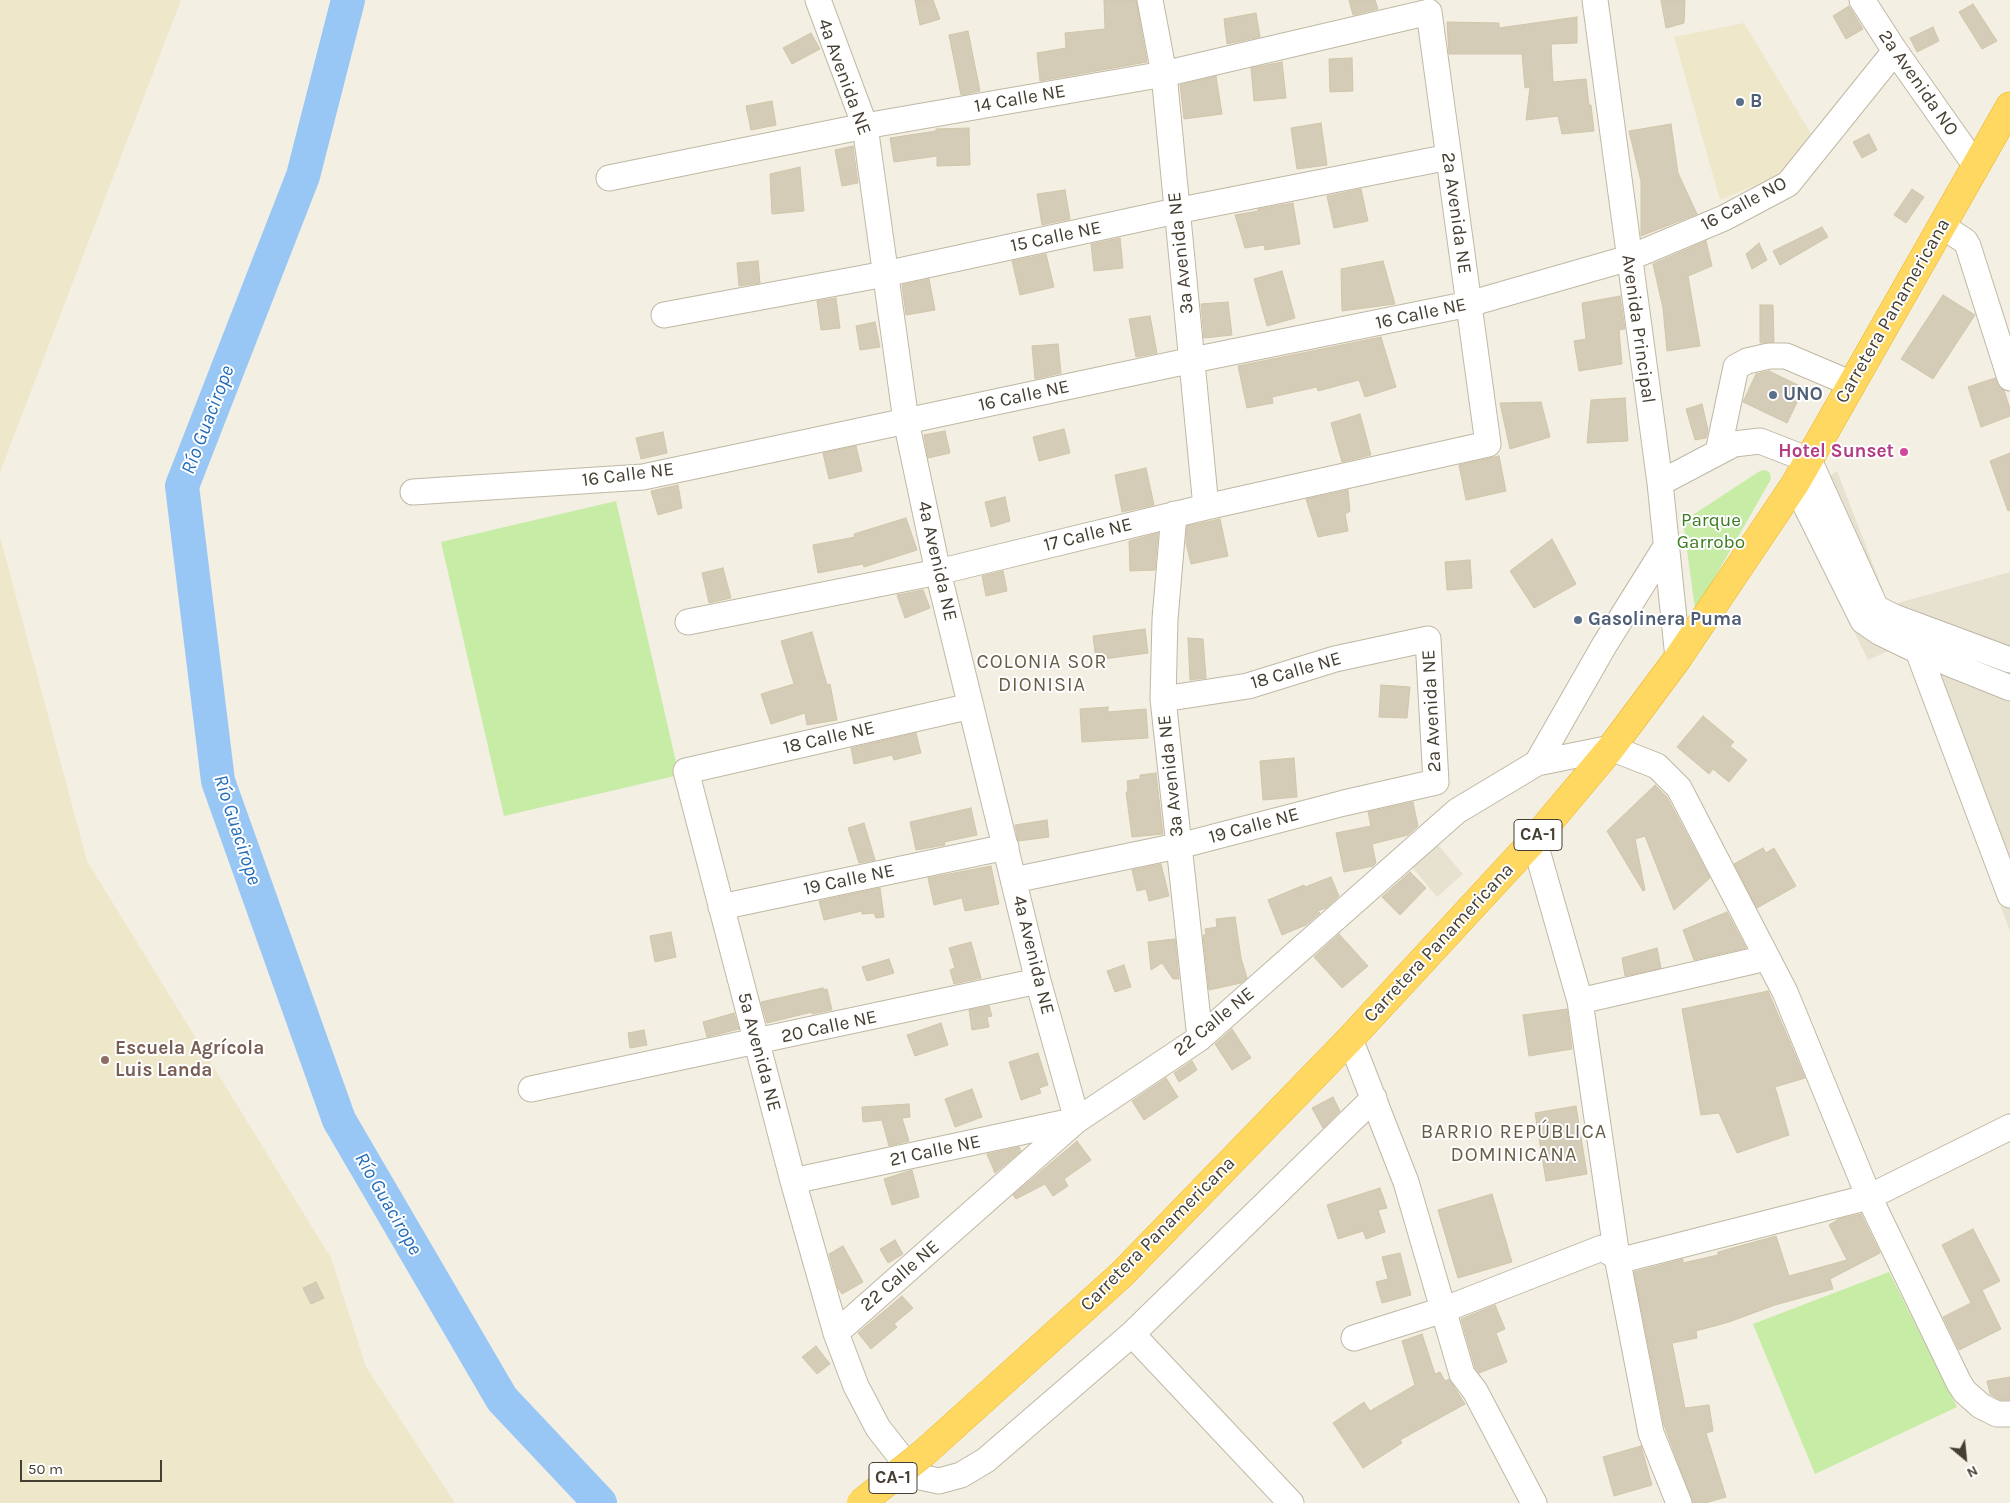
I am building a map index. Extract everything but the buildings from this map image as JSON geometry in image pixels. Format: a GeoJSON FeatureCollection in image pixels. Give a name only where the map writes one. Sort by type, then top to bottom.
{"type":"FeatureCollection","features":[{"type":"Feature","properties":{"kind":"highway","name":"Carretera Panamericana"},"geometry":{"type":"LineString","coordinates":[[861,1503],[925,1452],[1121,1275],[1350,1039],[1534,840],[1611,748],[1678,658],[1795,484],[2010,106]]}},
{"type":"Feature","properties":{"kind":"street","name":"4a Avenida NE"},"geometry":{"type":"LineString","coordinates":[[818,0],[865,126],[906,421],[938,572],[1038,981],[1076,1120]]}},
{"type":"Feature","properties":{"kind":"street","name":"3a Avenida NE"},"geometry":{"type":"LineString","coordinates":[[1150,0],[1164,74],[1206,507]]}},
{"type":"Feature","properties":{"kind":"street","name":"Avenida Principal"},"geometry":{"type":"LineString","coordinates":[[1595,0],[1660,483],[1665,548],[1678,658]]}},
{"type":"Feature","properties":{"kind":"street","name":"2a Avenida NO"},"geometry":{"type":"LineString","coordinates":[[1862,0],[1895,51],[1976,166]]}},
{"type":"Feature","properties":{"kind":"street","name":"14 Calle NE"},"geometry":{"type":"LineString","coordinates":[[609,178],[865,126],[1164,74],[1429,12]]}},
{"type":"Feature","properties":{"kind":"street","name":"2a Avenida NE"},"geometry":{"type":"LineString","coordinates":[[1429,12],[1488,444]]}},
{"type":"Feature","properties":{"kind":"street","name":"16 Calle NO"},"geometry":{"type":"LineString","coordinates":[[1629,258],[1724,218],[1788,184],[1895,51]]}},
{"type":"Feature","properties":{"kind":"street","name":"15 Calle NE"},"geometry":{"type":"LineString","coordinates":[[664,315],[886,274],[1176,211],[1449,157]]}},
{"type":"Feature","properties":{"kind":"street"},"geometry":{"type":"LineString","coordinates":[[1942,226],[1965,241],[1968,246],[2010,378]]}},
{"type":"Feature","properties":{"kind":"street","name":"16 Calle NE"},"geometry":{"type":"LineString","coordinates":[[413,492],[643,477],[1193,360],[1469,304],[1629,258]]}},
{"type":"Feature","properties":{"kind":"street"},"geometry":{"type":"LineString","coordinates":[[1718,452],[1736,368],[1747,361],[1769,356],[1786,356],[1852,384]]}},
{"type":"Feature","properties":{"kind":"street"},"geometry":{"type":"LineString","coordinates":[[1660,483],[1734,444],[1760,441],[1808,460],[1876,608],[1894,617],[2010,660]]}},
{"type":"Feature","properties":{"kind":"street","name":"17 Calle NE"},"geometry":{"type":"LineString","coordinates":[[688,622],[938,572],[1174,514],[1488,444]]}},
{"type":"Feature","properties":{"kind":"street"},"geometry":{"type":"LineString","coordinates":[[1795,484],[1863,621],[1879,632],[1918,651],[2010,688]]}},
{"type":"Feature","properties":{"kind":"street","name":"3a Avenida NE"},"geometry":{"type":"LineString","coordinates":[[1174,514],[1166,619],[1163,699],[1200,1038]]}},
{"type":"Feature","properties":{"kind":"street"},"geometry":{"type":"LineString","coordinates":[[1537,763],[1605,644],[1665,548]]}},
{"type":"Feature","properties":{"kind":"street","name":"2a Avenida NE"},"geometry":{"type":"LineString","coordinates":[[1428,639],[1436,782]]}},
{"type":"Feature","properties":{"kind":"street","name":"18 Calle NE"},"geometry":{"type":"LineString","coordinates":[[1163,699],[1248,686],[1335,659],[1428,639]]}},
{"type":"Feature","properties":{"kind":"street"},"geometry":{"type":"LineString","coordinates":[[1918,651],[2010,895]]}},
{"type":"Feature","properties":{"kind":"street","name":"18 Calle NE"},"geometry":{"type":"LineString","coordinates":[[686,771],[971,706]]}},
{"type":"Feature","properties":{"kind":"street"},"geometry":{"type":"LineString","coordinates":[[1611,748],[1657,766],[1680,788],[1785,992],[1869,1197],[1964,1392],[1990,1411],[1997,1414],[2010,1414]]}},
{"type":"Feature","properties":{"kind":"street","name":"22 Calle NE"},"geometry":{"type":"LineString","coordinates":[[836,1333],[1076,1120],[1200,1038],[1457,811],[1537,763],[1611,748]]}},
{"type":"Feature","properties":{"kind":"street","name":"5a Avenida NE"},"geometry":{"type":"LineString","coordinates":[[686,771],[793,1181],[836,1333],[856,1386],[882,1433],[911,1470],[920,1477],[939,1481],[961,1475],[986,1460],[1132,1334],[1374,1098]]}},
{"type":"Feature","properties":{"kind":"street"},"geometry":{"type":"LineString","coordinates":[[1436,782],[1457,811]]}},
{"type":"Feature","properties":{"kind":"street","name":"19 Calle NE"},"geometry":{"type":"LineString","coordinates":[[1014,880],[1178,846],[1344,803],[1436,782]]}},
{"type":"Feature","properties":{"kind":"street"},"geometry":{"type":"LineString","coordinates":[[1534,840],[1580,1001],[1617,1258],[1651,1433],[1678,1503]]}},
{"type":"Feature","properties":{"kind":"street","name":"19 Calle NE"},"geometry":{"type":"LineString","coordinates":[[721,907],[1006,846]]}},
{"type":"Feature","properties":{"kind":"street"},"geometry":{"type":"LineString","coordinates":[[1580,1001],[1766,958]]}},
{"type":"Feature","properties":{"kind":"street","name":"20 Calle NE"},"geometry":{"type":"LineString","coordinates":[[531,1089],[1038,981]]}},
{"type":"Feature","properties":{"kind":"street"},"geometry":{"type":"LineString","coordinates":[[1350,1039],[1406,1182],[1462,1374],[1475,1391],[1534,1503]]}},
{"type":"Feature","properties":{"kind":"street","name":"21 Calle NE"},"geometry":{"type":"LineString","coordinates":[[793,1181],[1076,1120]]}},
{"type":"Feature","properties":{"kind":"street"},"geometry":{"type":"LineString","coordinates":[[1354,1338],[1443,1310],[1602,1248],[1617,1258],[1630,1258],[1869,1197],[2010,1127]]}},
{"type":"Feature","properties":{"kind":"street"},"geometry":{"type":"LineString","coordinates":[[1132,1334],[1291,1503]]}},
{"type":"Feature","properties":{"kind":"shaded area"},"geometry":{"type":"Polygon","coordinates":[[[0,0],[181,0],[0,472],[0,0]]]}},
{"type":"Feature","properties":{"kind":"shaded area"},"geometry":{"type":"Polygon","coordinates":[[[1744,23],[1813,137],[1775,177],[1720,200],[1674,37],[1744,23]]]}},
{"type":"Feature","properties":{"kind":"shaded area"},"geometry":{"type":"Polygon","coordinates":[[[1837,471],[1886,598],[1894,604],[2010,572],[2010,931],[1906,655],[1896,648],[1868,660],[1791,502],[1837,471]]]}},
{"type":"Feature","properties":{"kind":"shaded area","name":"Escuela Agrícola Luis Landa"},"geometry":{"type":"Polygon","coordinates":[[[0,537],[87,861],[331,1258],[366,1367],[455,1503],[0,1503],[0,537]]]}},
{"type":"Feature","properties":{"kind":"shaded area"},"geometry":{"type":"Polygon","coordinates":[[[1438,845],[1463,874],[1437,897],[1412,867],[1438,845]]]}},
{"type":"Feature","properties":{"kind":"green space","name":"Parque Garrobo"},"geometry":{"type":"Polygon","coordinates":[[[1765,470],[1770,473],[1771,479],[1698,607],[1695,609],[1684,528],[1685,520],[1760,471],[1765,470]]]}},
{"type":"Feature","properties":{"kind":"green space"},"geometry":{"type":"Polygon","coordinates":[[[616,501],[679,775],[504,816],[441,542],[616,501]]]}},
{"type":"Feature","properties":{"kind":"green space"},"geometry":{"type":"Polygon","coordinates":[[[1889,1272],[1957,1407],[1815,1474],[1753,1324],[1889,1272]]]}},
{"type":"Feature","properties":{"kind":"waterway","name":"Río Guacirope"},"geometry":{"type":"LineString","coordinates":[[348,0],[303,176],[182,486],[218,781],[339,1120],[502,1399],[600,1503]]}},
{"type":"Feature","properties":{"kind":"place","name":"B"},"geometry":{"type":"Point","coordinates":[1740,102]}},
{"type":"Feature","properties":{"kind":"place","name":"UNO"},"geometry":{"type":"Point","coordinates":[1773,395]}},
{"type":"Feature","properties":{"kind":"place","name":"Hotel Sunset"},"geometry":{"type":"Point","coordinates":[1904,452]}},
{"type":"Feature","properties":{"kind":"place","name":"Gasolinera Puma"},"geometry":{"type":"Point","coordinates":[1578,620]}},
{"type":"Feature","properties":{"kind":"place","name":"Escuela Agrícola Luis Landa"},"geometry":{"type":"Point","coordinates":[105,1060]}},
{"type":"Feature","properties":{"kind":"district","name":"COLONIA SOR DIONISIA"},"geometry":{"type":"Point","coordinates":[1042,674]}},
{"type":"Feature","properties":{"kind":"district","name":"BARRIO REPÚBLICA DOMINICANA"},"geometry":{"type":"Point","coordinates":[1514,1144]}}]}
